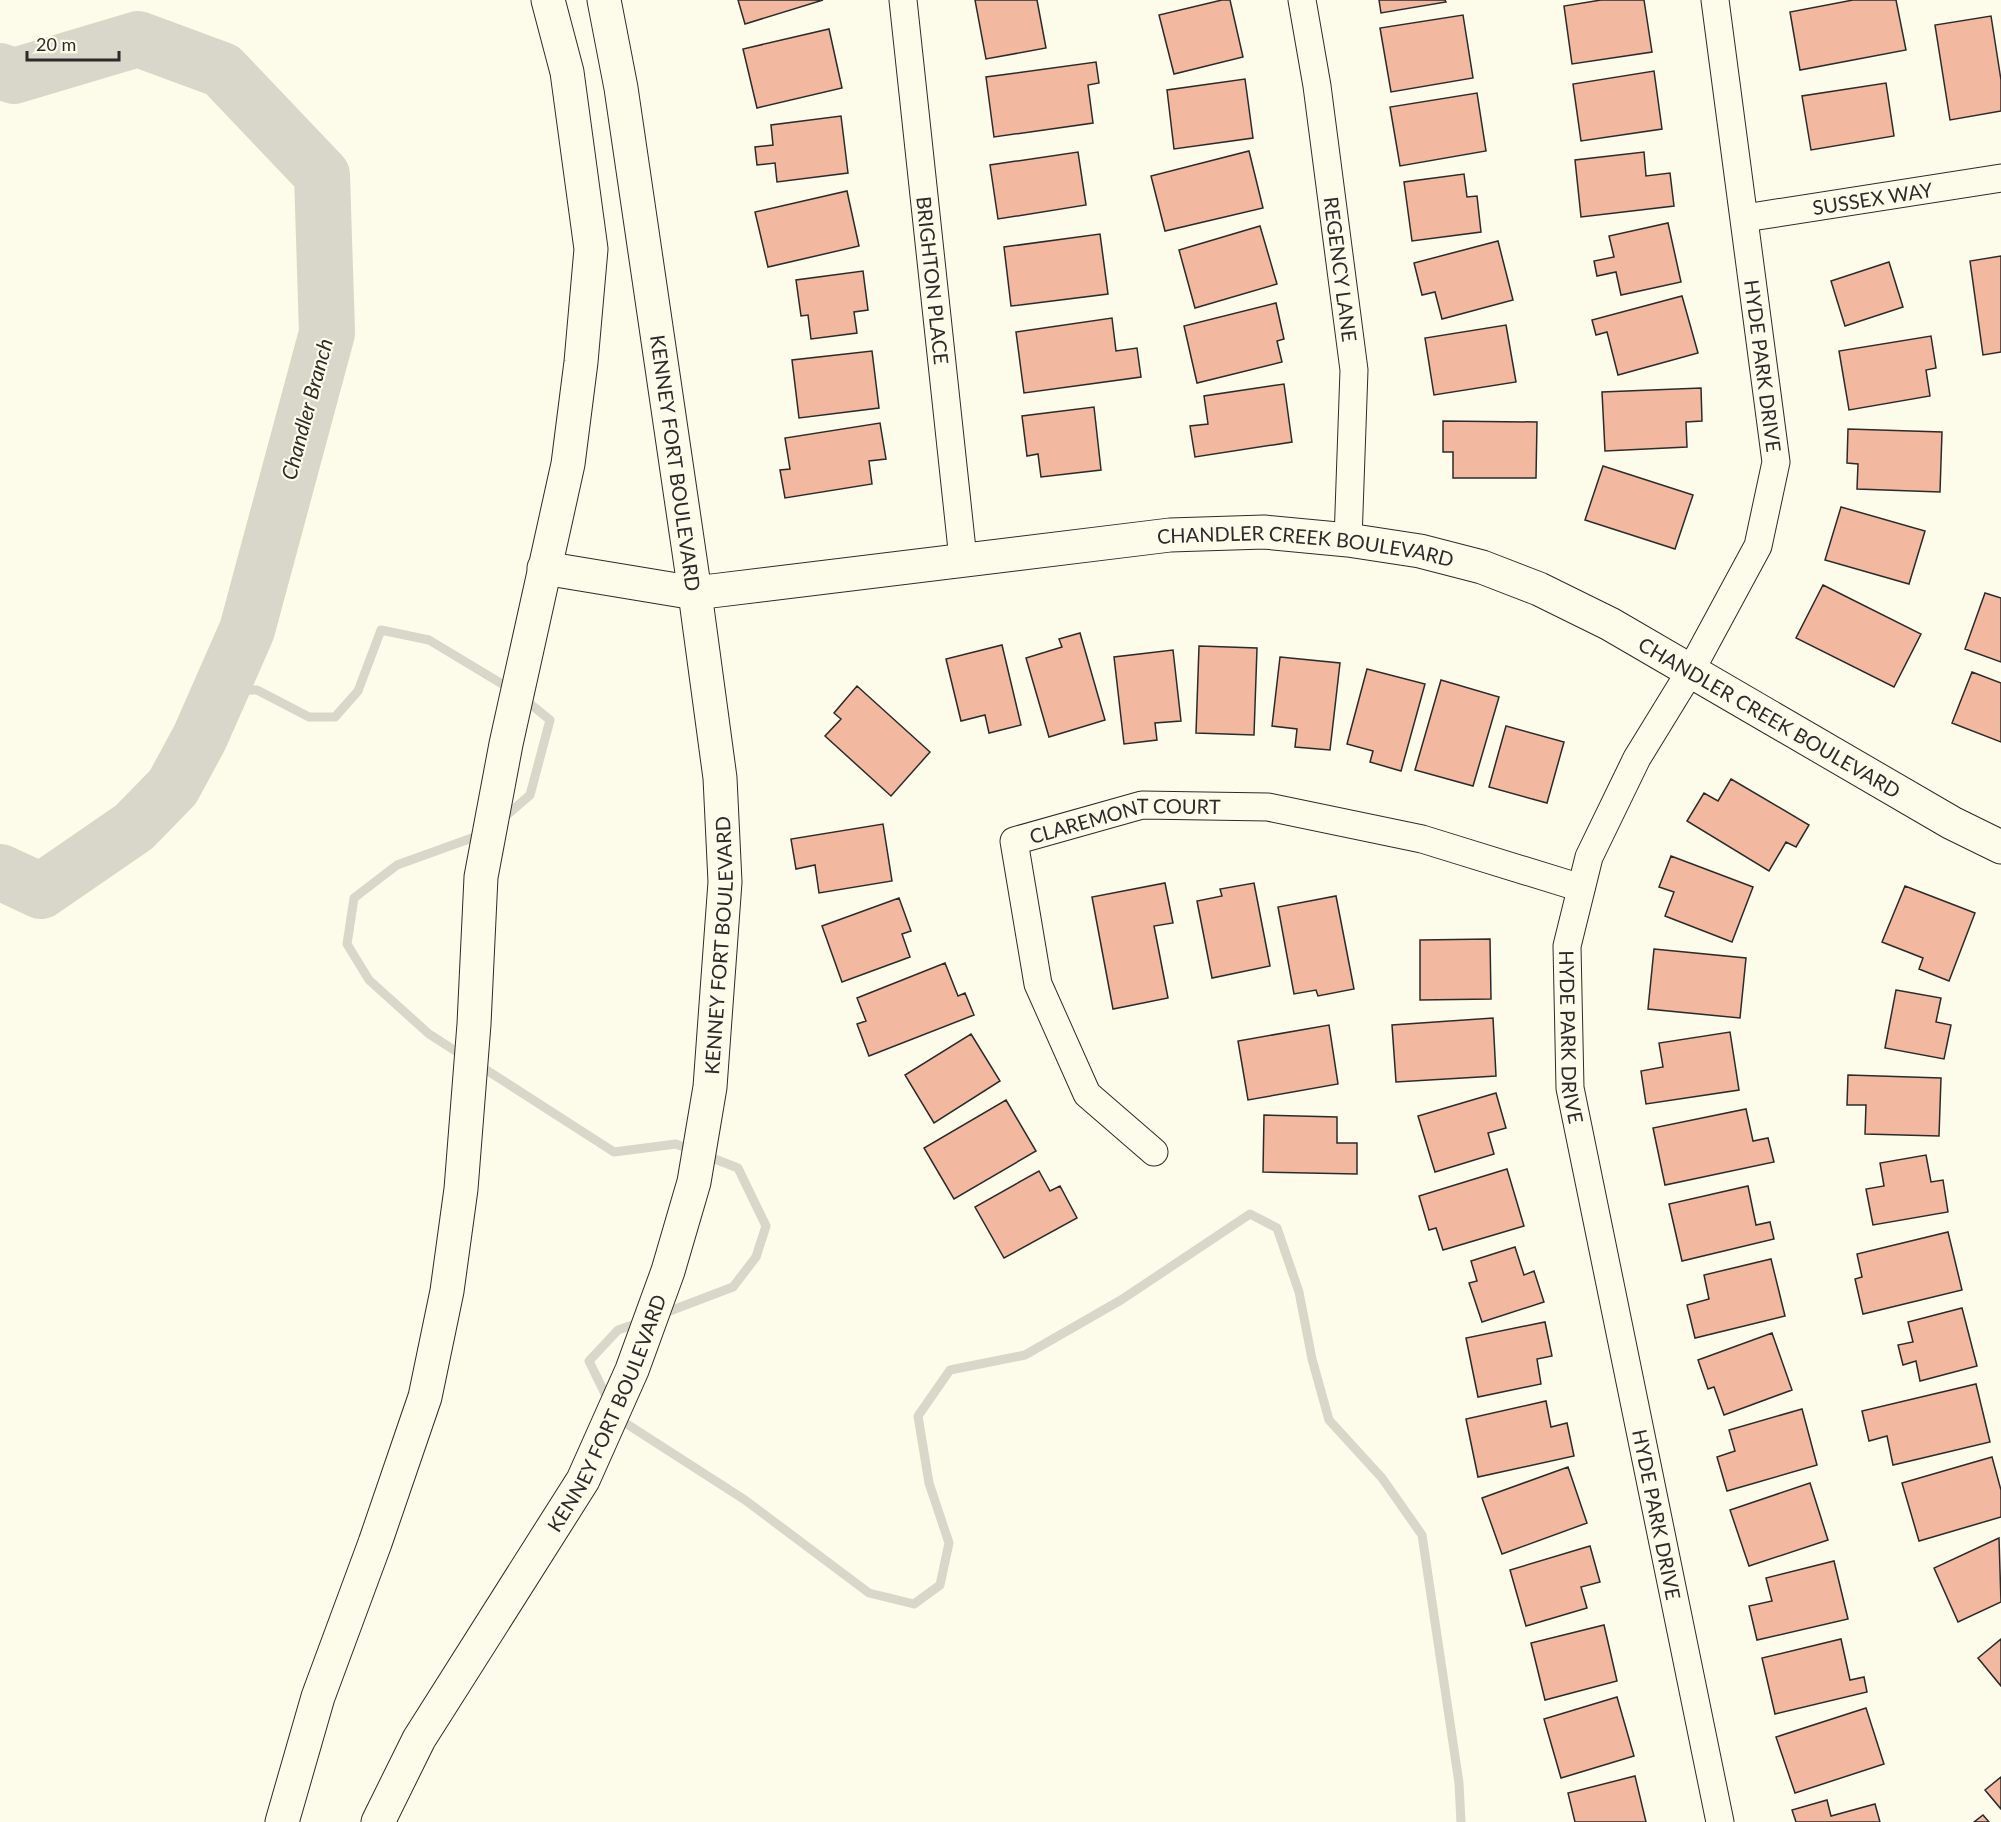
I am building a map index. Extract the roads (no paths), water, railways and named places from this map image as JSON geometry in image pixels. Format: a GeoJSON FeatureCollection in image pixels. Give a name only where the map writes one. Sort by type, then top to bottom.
{"type":"FeatureCollection","features":[{"type":"Feature","properties":{"kind":"main road"},"geometry":{"type":"LineString","coordinates":[[282,1822],[318,1697],[375,1544],[425,1397],[447,1291],[461,1189],[474,1024],[481,877],[506,744],[568,464],[581,362],[591,249],[567,72],[548,0]]}},
{"type":"Feature","properties":{"kind":"main road","name":"KENNEY FORT BOULEVARD"},"geometry":{"type":"LineString","coordinates":[[378,1822],[419,1739],[583,1480],[632,1370],[668,1270],[694,1182],[712,1064],[725,882],[720,778],[621,88],[604,0]]}},
{"type":"Feature","properties":{"kind":"main road","name":"CHANDLER CREEK BOULEVARD"},"geometry":{"type":"LineString","coordinates":[[540,583],[695,593],[1170,535],[1264,532],[1348,540],[1420,551],[1482,567],[1559,599],[1610,624],[1886,785],[2001,847]]}},
{"type":"Feature","properties":{"kind":"street","name":"BRIGHTON PLACE"},"geometry":{"type":"LineString","coordinates":[[903,0],[963,559]]}},
{"type":"Feature","properties":{"kind":"street","name":"REGENCY LANE"},"geometry":{"type":"LineString","coordinates":[[1302,0],[1319,98],[1354,370],[1348,540]]}},
{"type":"Feature","properties":{"kind":"street","name":"HYDE PARK DRIVE"},"geometry":{"type":"LineString","coordinates":[[1714,0],[1776,462],[1758,546],[1691,670],[1637,758],[1589,857],[1567,946],[1570,1088],[1720,1822]]}},
{"type":"Feature","properties":{"kind":"street","name":"SUSSEX WAY"},"geometry":{"type":"LineString","coordinates":[[1745,218],[2001,178]]}},
{"type":"Feature","properties":{"kind":"street","name":"CLAREMONT COURT"},"geometry":{"type":"LineString","coordinates":[[1154,1152],[1087,1095],[1038,984],[1014,842],[1142,806],[1268,807],[1422,839],[1581,888]]}},
{"type":"Feature","properties":{"kind":"waterway","name":"Chandler Branch"},"geometry":{"type":"LineString","coordinates":[[0,71],[14,76],[138,39],[222,70],[322,175],[327,333],[247,630],[200,737],[173,787],[134,827],[41,891],[0,872]]}},
{"type":"Feature","properties":{"kind":"waterway"},"geometry":{"type":"LineString","coordinates":[[220,691],[257,690],[309,717],[335,717],[358,691],[381,630],[429,640],[512,690]]}},
{"type":"Feature","properties":{"kind":"waterway"},"geometry":{"type":"LineString","coordinates":[[501,820],[530,795],[550,720],[523,698]]}},
{"type":"Feature","properties":{"kind":"waterway"},"geometry":{"type":"LineString","coordinates":[[465,1057],[429,1034],[369,980],[347,944],[354,898],[397,865],[483,834]]}},
{"type":"Feature","properties":{"kind":"waterway"},"geometry":{"type":"LineString","coordinates":[[477,1064],[614,1152],[676,1144],[738,1168],[766,1226],[756,1257],[733,1287],[662,1314]]}},
{"type":"Feature","properties":{"kind":"waterway"},"geometry":{"type":"LineString","coordinates":[[616,1417],[745,1500],[869,1593],[914,1604],[940,1585],[949,1543],[929,1483],[918,1416],[950,1370],[1025,1355],[1121,1300],[1250,1214],[1277,1228],[1299,1292],[1312,1359],[1329,1420],[1382,1478],[1422,1535],[1459,1783],[1461,1822]]}},
{"type":"Feature","properties":{"kind":"waterway"},"geometry":{"type":"LineString","coordinates":[[609,1402],[589,1361],[618,1330],[641,1322]]}}]}
